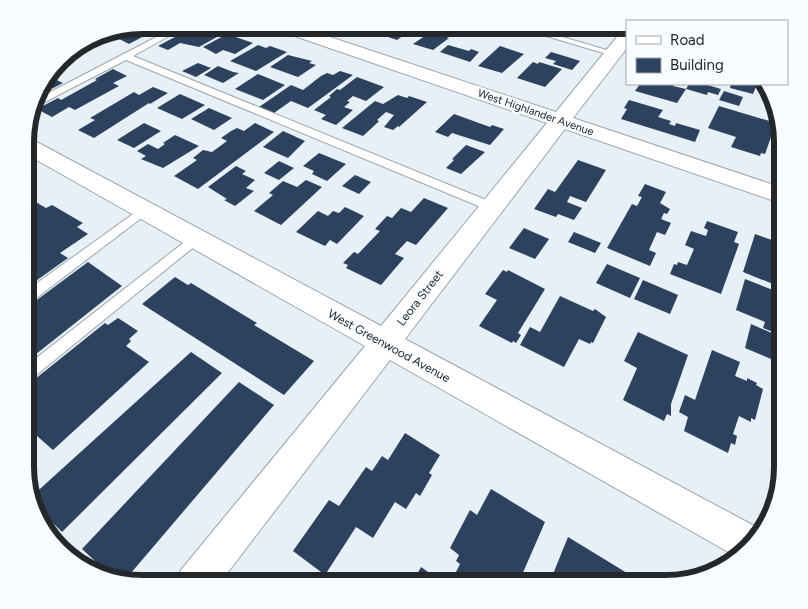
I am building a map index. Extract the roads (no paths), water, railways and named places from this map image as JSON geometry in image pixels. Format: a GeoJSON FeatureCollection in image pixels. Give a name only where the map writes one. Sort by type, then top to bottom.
{"type":"FeatureCollection","features":[{"type":"Feature","properties":{"kind":"street","name":"West Highlander Avenue"},"geometry":{"type":"LineString","coordinates":[[304,34],[774,193]]}},
{"type":"Feature","properties":{"kind":"street","name":"Leora Street"},"geometry":{"type":"LineString","coordinates":[[202,575],[620,44]]}},
{"type":"Feature","properties":{"kind":"street","name":"West Greenwood Avenue"},"geometry":{"type":"LineString","coordinates":[[34,149],[384,344],[745,541]]}},
{"type":"Feature","properties":{"kind":"lane"},"geometry":{"type":"LineString","coordinates":[[43,99],[166,34]]}},
{"type":"Feature","properties":{"kind":"lane"},"geometry":{"type":"LineString","coordinates":[[561,34],[620,44]]}},
{"type":"Feature","properties":{"kind":"lane"},"geometry":{"type":"LineString","coordinates":[[125,56],[492,207]]}},
{"type":"Feature","properties":{"kind":"lane"},"geometry":{"type":"LineString","coordinates":[[34,292],[144,210]]}},
{"type":"Feature","properties":{"kind":"lane"},"geometry":{"type":"LineString","coordinates":[[34,369],[196,239]]}}]}
